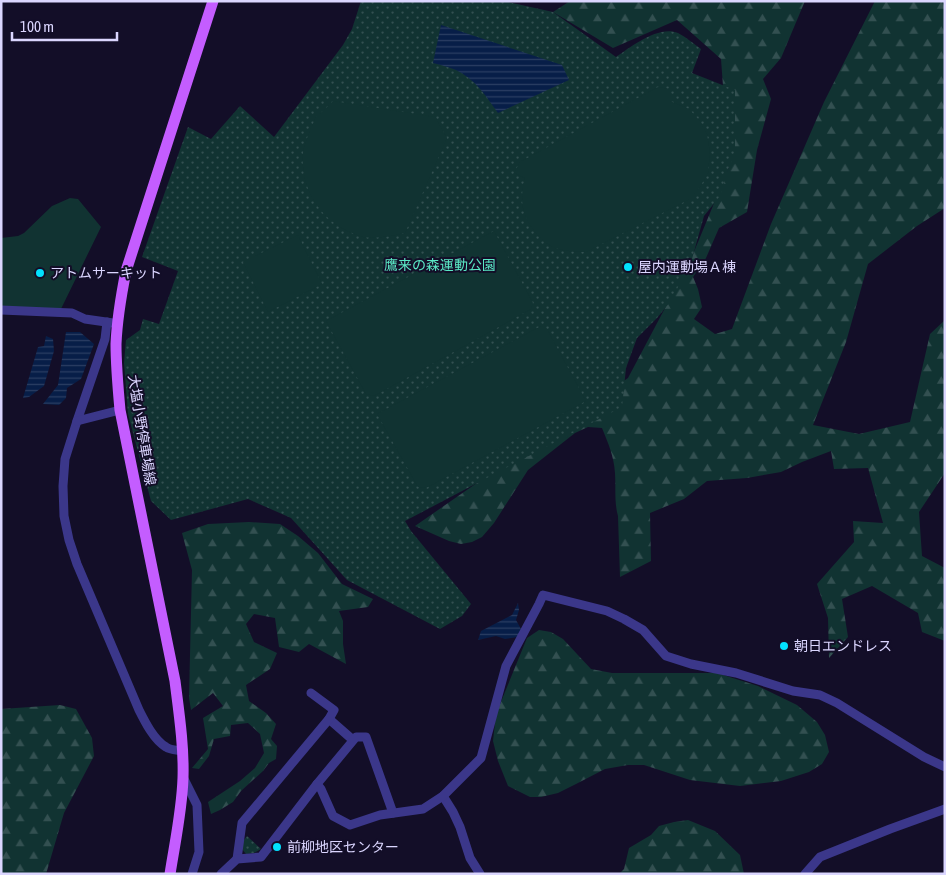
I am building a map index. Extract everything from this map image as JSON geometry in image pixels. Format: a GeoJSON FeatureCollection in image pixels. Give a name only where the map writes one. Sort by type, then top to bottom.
{"type":"FeatureCollection","features":[{"type":"Feature","properties":{"kind":"main road","name":"大塩小野停車場線"},"geometry":{"type":"LineString","coordinates":[[170,874],[178,830],[183,776],[179,708],[120,410],[116,345],[112,323],[121,297],[126,272],[213,1]]}},
{"type":"Feature","properties":{"kind":"street"},"geometry":{"type":"LineString","coordinates":[[1,310],[72,313],[84,319],[112,323],[65,459],[63,486],[64,516],[77,564],[139,710],[149,728],[164,746],[182,751]]}},
{"type":"Feature","properties":{"kind":"street"},"geometry":{"type":"LineString","coordinates":[[77,421],[120,410]]}},
{"type":"Feature","properties":{"kind":"street"},"geometry":{"type":"LineString","coordinates":[[318,784],[333,816],[350,825],[380,815],[423,810],[443,796],[481,758],[506,666],[543,595],[607,611],[624,618],[643,630],[666,656],[691,664],[736,673],[793,691],[820,696],[837,703],[924,757],[945,767]]}},
{"type":"Feature","properties":{"kind":"street"},"geometry":{"type":"LineString","coordinates":[[237,860],[242,822],[329,719],[334,710],[311,693]]}},
{"type":"Feature","properties":{"kind":"street"},"geometry":{"type":"LineString","coordinates":[[329,719],[353,740]]}},
{"type":"Feature","properties":{"kind":"street"},"geometry":{"type":"LineString","coordinates":[[221,874],[237,860],[261,857],[356,736],[366,737],[393,814]]}},
{"type":"Feature","properties":{"kind":"street"},"geometry":{"type":"LineString","coordinates":[[183,776],[197,805],[199,852],[192,874]]}},
{"type":"Feature","properties":{"kind":"street"},"geometry":{"type":"LineString","coordinates":[[443,796],[453,812],[470,858],[480,874]]}},
{"type":"Feature","properties":{"kind":"street"},"geometry":{"type":"LineString","coordinates":[[804,874],[820,858],[945,809]]}},
{"type":"Feature","properties":{"kind":"green space","name":"鷹来の森運動公園"},"geometry":{"type":"Polygon","coordinates":[[[361,1],[504,1],[553,12],[616,57],[645,38],[670,31],[678,33],[701,49],[692,73],[735,90],[735,154],[720,196],[704,216],[692,259],[671,301],[637,338],[626,368],[622,407],[405,521],[411,531],[471,604],[462,616],[440,629],[347,580],[291,518],[248,499],[171,520],[151,501],[128,414],[124,363],[126,340],[140,330],[143,319],[159,324],[178,271],[142,257],[188,127],[211,139],[240,106],[274,137],[343,45],[352,29],[361,1]]]}},
{"type":"Feature","properties":{"kind":"green space"},"geometry":{"type":"Polygon","coordinates":[[[570,1],[805,1],[781,58],[763,79],[771,99],[757,150],[747,212],[719,228],[706,258],[693,277],[702,307],[694,319],[715,334],[732,329],[771,224],[824,102],[875,1],[945,1],[945,208],[917,226],[868,264],[846,342],[813,425],[859,434],[910,422],[930,334],[945,320],[945,473],[919,512],[922,556],[945,568],[945,641],[922,632],[918,613],[872,586],[842,599],[848,637],[829,658],[828,618],[817,584],[854,542],[853,521],[883,523],[868,468],[834,469],[831,451],[781,472],[747,478],[707,481],[684,499],[650,513],[651,561],[620,577],[614,467],[602,428],[588,427],[575,433],[528,470],[494,523],[482,537],[472,542],[461,544],[449,541],[415,526],[628,378],[691,259],[729,167],[721,59],[677,20],[613,48],[553,12],[570,1]]]}},
{"type":"Feature","properties":{"kind":"green space"},"geometry":{"type":"Polygon","coordinates":[[[658,87],[670,89],[670,101],[689,109],[699,120],[707,134],[710,152],[708,173],[700,187],[688,200],[586,252],[563,250],[547,244],[531,227],[525,214],[522,193],[525,178],[514,173],[520,162],[658,87]]]}},
{"type":"Feature","properties":{"kind":"green space"},"geometry":{"type":"Polygon","coordinates":[[[333,101],[435,117],[447,138],[405,233],[368,238],[360,236],[330,220],[314,201],[305,178],[303,153],[307,137],[316,117],[333,101]]]}},
{"type":"Feature","properties":{"kind":"green space","name":"アトムサーキット"},"geometry":{"type":"Polygon","coordinates":[[[70,198],[78,199],[101,227],[60,311],[1,308],[1,238],[18,236],[24,233],[52,206],[70,198]]]}},
{"type":"Feature","properties":{"kind":"green space"},"geometry":{"type":"Polygon","coordinates":[[[494,231],[533,303],[531,309],[374,396],[366,394],[326,321],[494,231]]]}},
{"type":"Feature","properties":{"kind":"green space"},"geometry":{"type":"Polygon","coordinates":[[[298,235],[322,284],[268,312],[243,262],[298,235]]]}},
{"type":"Feature","properties":{"kind":"green space"},"geometry":{"type":"Polygon","coordinates":[[[541,326],[547,329],[586,401],[426,488],[418,487],[377,414],[541,326]]]}},
{"type":"Feature","properties":{"kind":"green space"},"geometry":{"type":"Polygon","coordinates":[[[249,522],[280,524],[318,553],[342,584],[373,599],[368,607],[339,611],[343,621],[343,644],[346,664],[309,644],[299,652],[279,647],[275,618],[254,614],[246,624],[254,642],[277,653],[270,669],[246,685],[249,701],[266,713],[276,724],[271,739],[277,746],[276,759],[269,763],[241,791],[233,802],[211,814],[208,802],[240,781],[255,768],[264,753],[260,734],[248,723],[231,725],[230,736],[214,739],[209,756],[199,769],[192,768],[208,749],[203,718],[223,706],[213,693],[191,710],[189,698],[192,570],[182,533],[208,524],[249,522]]]}},
{"type":"Feature","properties":{"kind":"green space"},"geometry":{"type":"Polygon","coordinates":[[[539,630],[551,632],[563,639],[591,669],[612,673],[717,673],[758,686],[797,705],[817,722],[825,735],[829,752],[822,764],[809,772],[781,781],[740,786],[690,780],[644,765],[628,765],[605,769],[558,793],[541,797],[530,797],[508,786],[498,761],[493,741],[496,714],[527,638],[539,630]]]}},
{"type":"Feature","properties":{"kind":"green space"},"geometry":{"type":"Polygon","coordinates":[[[60,705],[76,709],[92,738],[94,756],[64,813],[46,874],[1,874],[1,709],[60,705]]]}},
{"type":"Feature","properties":{"kind":"green space"},"geometry":{"type":"Polygon","coordinates":[[[688,820],[715,831],[740,855],[744,874],[619,874],[624,869],[629,848],[651,835],[659,826],[688,820]]]}},
{"type":"Feature","properties":{"kind":"green space"},"geometry":{"type":"Polygon","coordinates":[[[247,836],[261,849],[254,853],[246,854],[242,849],[247,836]]]}},
{"type":"Feature","properties":{"kind":"water"},"geometry":{"type":"Polygon","coordinates":[[[441,25],[562,65],[569,80],[498,113],[480,88],[469,78],[456,70],[433,63],[441,25]]]}},
{"type":"Feature","properties":{"kind":"water"},"geometry":{"type":"Polygon","coordinates":[[[66,332],[80,332],[94,344],[81,379],[67,388],[66,398],[59,405],[43,404],[58,385],[66,332]]]}},
{"type":"Feature","properties":{"kind":"water"},"geometry":{"type":"Polygon","coordinates":[[[46,336],[53,339],[54,351],[44,386],[29,397],[23,398],[38,347],[44,346],[46,336]]]}},
{"type":"Feature","properties":{"kind":"water"},"geometry":{"type":"Polygon","coordinates":[[[518,603],[519,610],[516,620],[521,629],[518,637],[505,639],[496,636],[478,640],[481,631],[512,615],[518,603]]]}},
{"type":"Feature","properties":{"kind":"place","name":"屋内運動場Ａ棟"},"geometry":{"type":"Point","coordinates":[628,267]}},
{"type":"Feature","properties":{"kind":"place","name":"アトムサーキット"},"geometry":{"type":"Point","coordinates":[40,273]}},
{"type":"Feature","properties":{"kind":"place","name":"朝日エンドレス"},"geometry":{"type":"Point","coordinates":[784,646]}},
{"type":"Feature","properties":{"kind":"place","name":"前柳地区センター"},"geometry":{"type":"Point","coordinates":[277,847]}}]}
